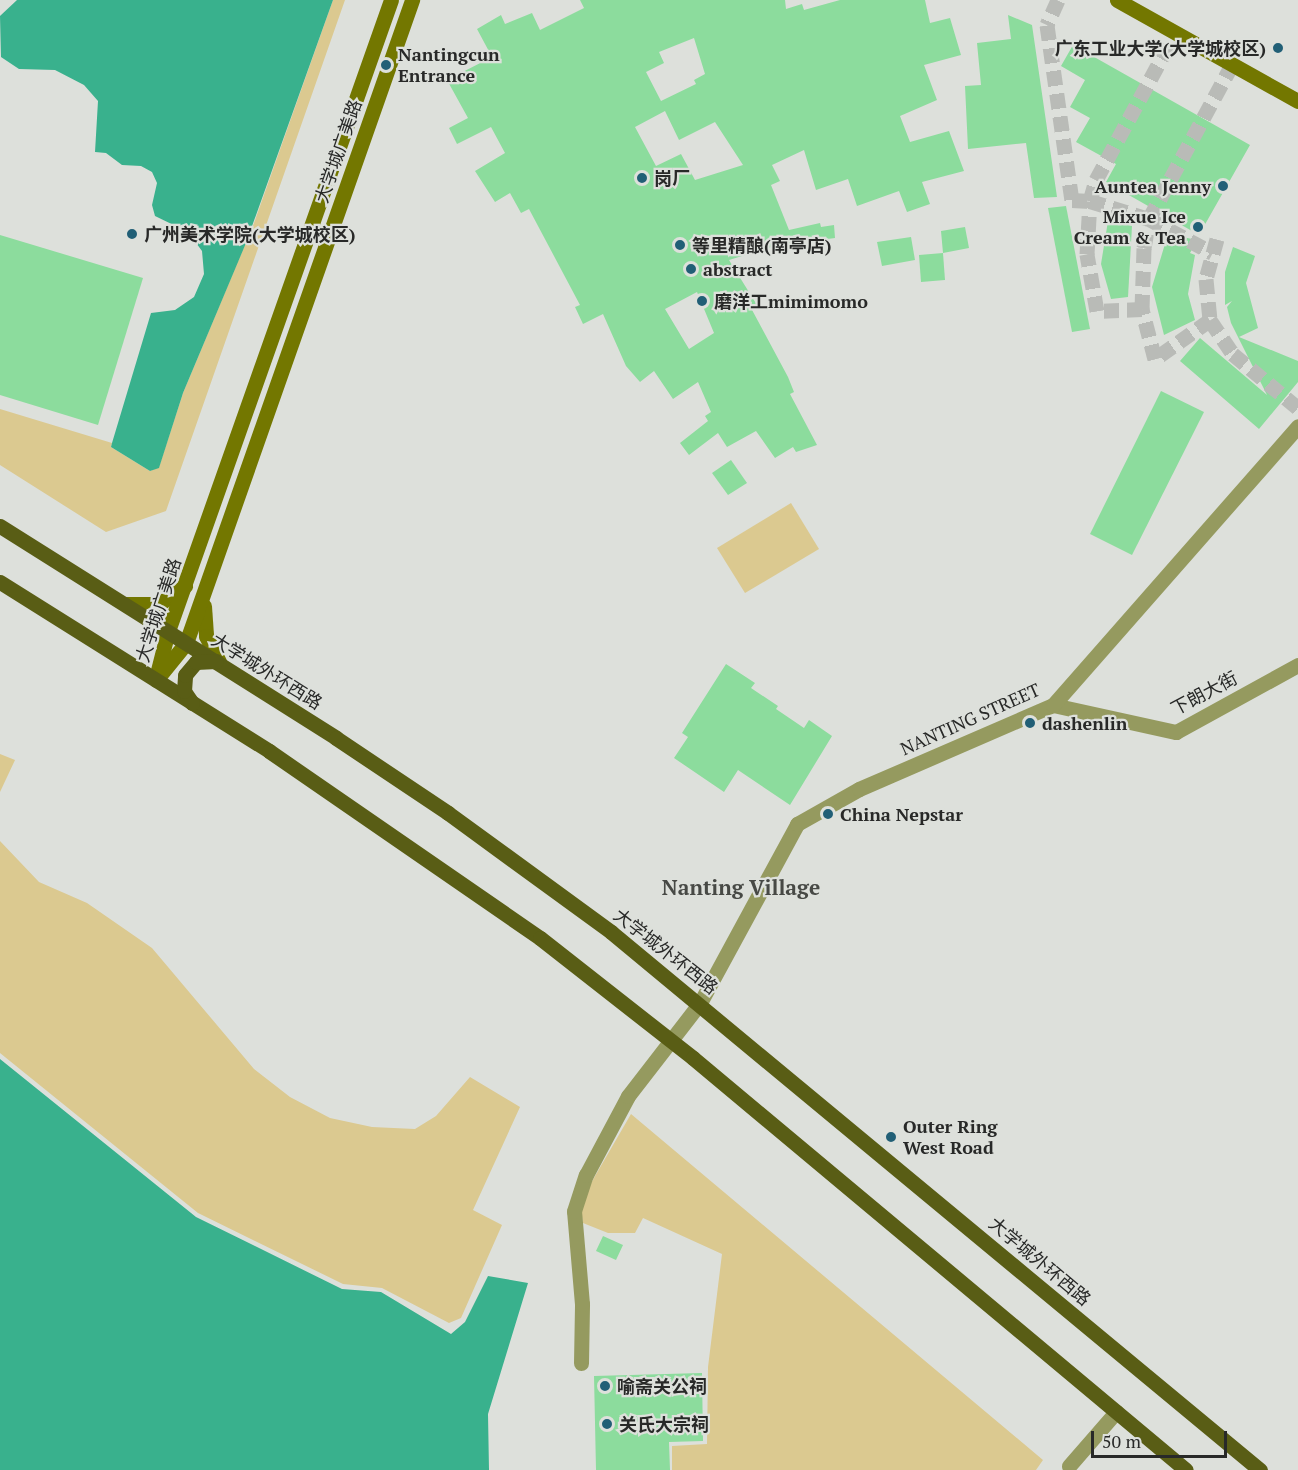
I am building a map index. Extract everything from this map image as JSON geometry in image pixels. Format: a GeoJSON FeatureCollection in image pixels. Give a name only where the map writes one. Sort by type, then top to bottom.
{"type":"FeatureCollection","features":[{"type":"Feature","properties":{"kind":"main road","name":"大学城广美路"},"geometry":{"type":"LineString","coordinates":[[156,680],[168,631],[391,0]]}},
{"type":"Feature","properties":{"kind":"main road","name":"大学城广美路"},"geometry":{"type":"LineString","coordinates":[[156,680],[186,643],[412,0]]}},
{"type":"Feature","properties":{"kind":"main road"},"geometry":{"type":"LineString","coordinates":[[1117,0],[1298,101]]}},
{"type":"Feature","properties":{"kind":"main road","name":"大学城外环西路"},"geometry":{"type":"LineString","coordinates":[[0,526],[219,662],[448,813],[594,920],[700,1003],[1260,1470]]}},
{"type":"Feature","properties":{"kind":"main road"},"geometry":{"type":"LineString","coordinates":[[0,582],[156,680],[420,852],[540,938],[673,1042],[1186,1470]]}},
{"type":"Feature","properties":{"kind":"main road"},"geometry":{"type":"LineString","coordinates":[[124,604],[159,604],[174,597],[186,583]]}},
{"type":"Feature","properties":{"kind":"main road"},"geometry":{"type":"LineString","coordinates":[[193,704],[184,691],[185,675],[196,663],[219,662],[206,636],[205,590]]}},
{"type":"Feature","properties":{"kind":"street","name":"NANTING STREET"},"geometry":{"type":"LineString","coordinates":[[581,1363],[582,1304],[574,1211],[585,1176],[628,1096],[673,1042],[700,1003],[797,824],[859,789],[1053,705],[1298,426]]}},
{"type":"Feature","properties":{"kind":"street","name":"下朗大街"},"geometry":{"type":"LineString","coordinates":[[1053,705],[1176,732],[1298,665]]}},
{"type":"Feature","properties":{"kind":"street"},"geometry":{"type":"LineString","coordinates":[[1069,1466],[1116,1412]]}},
{"type":"Feature","properties":{"kind":"shaded area"},"geometry":{"type":"Polygon","coordinates":[[[17,0],[333,0],[246,243],[183,393],[159,468],[150,471],[111,447],[151,313],[175,310],[194,297],[204,274],[202,251],[188,232],[155,216],[152,205],[157,183],[152,172],[141,166],[122,165],[106,153],[95,152],[98,101],[84,85],[55,70],[19,69],[1,57],[0,16],[17,0]]]}},
{"type":"Feature","properties":{"kind":"shaded area"},"geometry":{"type":"Polygon","coordinates":[[[333,0],[345,0],[166,511],[106,532],[0,465],[0,409],[112,443],[111,447],[150,471],[159,467],[183,393],[254,223],[333,0]]]}},
{"type":"Feature","properties":{"kind":"shaded area"},"geometry":{"type":"Polygon","coordinates":[[[791,503],[819,549],[745,593],[717,548],[791,503]]]}},
{"type":"Feature","properties":{"kind":"shaded area"},"geometry":{"type":"Polygon","coordinates":[[[0,754],[15,760],[0,792],[0,754]]]}},
{"type":"Feature","properties":{"kind":"shaded area"},"geometry":{"type":"Polygon","coordinates":[[[0,841],[39,882],[87,903],[152,948],[254,1069],[290,1097],[330,1118],[372,1127],[415,1129],[436,1116],[470,1077],[520,1107],[473,1210],[502,1225],[461,1318],[449,1323],[382,1288],[343,1284],[198,1213],[0,1053],[0,841]]]}},
{"type":"Feature","properties":{"kind":"shaded area"},"geometry":{"type":"Polygon","coordinates":[[[0,1059],[196,1217],[342,1289],[381,1292],[451,1334],[465,1322],[488,1276],[528,1283],[488,1414],[489,1470],[0,1470],[0,1059]]]}},
{"type":"Feature","properties":{"kind":"shaded area"},"geometry":{"type":"Polygon","coordinates":[[[631,1114],[1043,1460],[1036,1470],[672,1470],[672,1446],[707,1444],[708,1367],[722,1254],[643,1218],[635,1233],[608,1233],[583,1223],[581,1211],[591,1183],[631,1114]]]}},
{"type":"Feature","properties":{"kind":"building"},"geometry":{"type":"Polygon","coordinates":[[[580,0],[785,0],[786,9],[802,4],[804,10],[840,0],[925,0],[930,23],[950,18],[961,55],[924,65],[937,100],[900,116],[910,142],[949,131],[964,171],[922,182],[930,204],[907,212],[899,191],[857,206],[848,179],[816,190],[804,150],[772,165],[780,181],[771,185],[789,230],[820,223],[821,227],[834,225],[835,238],[775,246],[729,260],[757,305],[751,308],[788,377],[794,392],[790,394],[817,445],[796,452],[793,447],[775,458],[756,431],[727,447],[718,433],[689,455],[680,443],[708,421],[705,416],[711,412],[698,382],[673,399],[654,371],[640,382],[626,366],[603,314],[583,324],[575,307],[580,305],[529,209],[521,213],[510,193],[495,202],[475,171],[505,153],[491,127],[457,144],[449,128],[468,118],[447,80],[492,57],[477,29],[501,15],[505,24],[532,13],[540,30],[584,8],[580,0]],[[694,38],[659,52],[664,63],[646,72],[661,101],[696,84],[694,80],[705,74],[694,38]],[[665,111],[635,127],[656,166],[681,154],[695,180],[743,165],[715,122],[679,140],[665,111]],[[697,292],[665,309],[689,349],[714,333],[697,292]]]}},
{"type":"Feature","properties":{"kind":"building"},"geometry":{"type":"Polygon","coordinates":[[[1008,15],[1032,25],[1057,197],[1034,198],[1026,143],[968,149],[965,86],[981,85],[977,43],[1011,39],[1008,15]]]}},
{"type":"Feature","properties":{"kind":"building"},"geometry":{"type":"Polygon","coordinates":[[[1073,45],[1250,145],[1199,235],[1106,182],[1116,164],[1076,142],[1090,118],[1070,107],[1085,80],[1061,66],[1073,45]]]}},
{"type":"Feature","properties":{"kind":"building"},"geometry":{"type":"Polygon","coordinates":[[[1066,206],[1090,329],[1072,332],[1048,208],[1066,206]]]}},
{"type":"Feature","properties":{"kind":"building"},"geometry":{"type":"Polygon","coordinates":[[[1108,221],[1132,226],[1128,297],[1111,299],[1101,264],[1108,221]]]}},
{"type":"Feature","properties":{"kind":"building"},"geometry":{"type":"Polygon","coordinates":[[[965,227],[969,248],[943,253],[941,231],[965,227]]]}},
{"type":"Feature","properties":{"kind":"building"},"geometry":{"type":"Polygon","coordinates":[[[1168,234],[1197,240],[1190,253],[1195,255],[1188,294],[1195,320],[1164,335],[1152,287],[1168,234]]]}},
{"type":"Feature","properties":{"kind":"building"},"geometry":{"type":"Polygon","coordinates":[[[0,235],[143,278],[98,425],[0,395],[0,235]]]}},
{"type":"Feature","properties":{"kind":"building"},"geometry":{"type":"Polygon","coordinates":[[[911,237],[915,260],[882,266],[877,242],[911,237]]]}},
{"type":"Feature","properties":{"kind":"building"},"geometry":{"type":"Polygon","coordinates":[[[1233,247],[1255,256],[1246,283],[1258,328],[1239,337],[1298,361],[1298,382],[1259,429],[1180,361],[1200,338],[1267,395],[1231,323],[1227,307],[1232,301],[1225,305],[1225,272],[1233,247]]]}},
{"type":"Feature","properties":{"kind":"building"},"geometry":{"type":"Polygon","coordinates":[[[943,253],[945,280],[921,282],[919,255],[943,253]]]}},
{"type":"Feature","properties":{"kind":"building"},"geometry":{"type":"Polygon","coordinates":[[[1161,391],[1204,412],[1132,555],[1090,534],[1161,391]]]}},
{"type":"Feature","properties":{"kind":"building"},"geometry":{"type":"Polygon","coordinates":[[[731,460],[747,483],[728,495],[712,473],[731,460]]]}},
{"type":"Feature","properties":{"kind":"building"},"geometry":{"type":"Polygon","coordinates":[[[726,664],[755,683],[751,688],[778,706],[776,709],[804,728],[809,720],[832,736],[790,805],[738,770],[724,792],[674,758],[688,737],[682,733],[726,664]]]}},
{"type":"Feature","properties":{"kind":"building"},"geometry":{"type":"Polygon","coordinates":[[[603,1236],[623,1245],[616,1260],[596,1251],[603,1236]]]}},
{"type":"Feature","properties":{"kind":"building"},"geometry":{"type":"Polygon","coordinates":[[[702,1373],[703,1441],[669,1442],[670,1470],[596,1470],[594,1376],[702,1373]]]}},
{"type":"Feature","properties":{"kind":"tunnel"},"geometry":{"type":"LineString","coordinates":[[1058,0],[1047,25],[1072,200],[1090,201],[1149,219],[1213,253]]}},
{"type":"Feature","properties":{"kind":"tunnel"},"geometry":{"type":"LineString","coordinates":[[1142,309],[1097,311],[1087,254],[1090,201],[1096,180],[1175,33]]}},
{"type":"Feature","properties":{"kind":"tunnel"},"geometry":{"type":"LineString","coordinates":[[1210,320],[1155,359],[1142,309],[1144,248],[1149,219],[1232,65]]}},
{"type":"Feature","properties":{"kind":"tunnel"},"geometry":{"type":"LineString","coordinates":[[1217,239],[1206,279],[1210,320],[1233,354],[1298,408]]}},
{"type":"Feature","properties":{"kind":"place","name":"广东工业大学(大学城校区)"},"geometry":{"type":"Point","coordinates":[1278,48]}},
{"type":"Feature","properties":{"kind":"place","name":"Nantingcun Entrance"},"geometry":{"type":"Point","coordinates":[386,65]}},
{"type":"Feature","properties":{"kind":"place","name":"岗厂"},"geometry":{"type":"Point","coordinates":[642,178]}},
{"type":"Feature","properties":{"kind":"place","name":"Auntea Jenny"},"geometry":{"type":"Point","coordinates":[1223,186]}},
{"type":"Feature","properties":{"kind":"place","name":"Mixue Ice Cream & Tea"},"geometry":{"type":"Point","coordinates":[1198,227]}},
{"type":"Feature","properties":{"kind":"place","name":"广州美术学院(大学城校区)"},"geometry":{"type":"Point","coordinates":[132,234]}},
{"type":"Feature","properties":{"kind":"place","name":"等里精酿(南亭店)"},"geometry":{"type":"Point","coordinates":[680,245]}},
{"type":"Feature","properties":{"kind":"place","name":"abstract"},"geometry":{"type":"Point","coordinates":[691,269]}},
{"type":"Feature","properties":{"kind":"place","name":"磨洋工mimimomo"},"geometry":{"type":"Point","coordinates":[702,301]}},
{"type":"Feature","properties":{"kind":"place","name":"dashenlin"},"geometry":{"type":"Point","coordinates":[1030,723]}},
{"type":"Feature","properties":{"kind":"place","name":"China Nepstar"},"geometry":{"type":"Point","coordinates":[828,814]}},
{"type":"Feature","properties":{"kind":"place","name":"Outer Ring West Road"},"geometry":{"type":"Point","coordinates":[891,1137]}},
{"type":"Feature","properties":{"kind":"place","name":"喻斋关公祠"},"geometry":{"type":"Point","coordinates":[605,1386]}},
{"type":"Feature","properties":{"kind":"place","name":"关氏大宗祠"},"geometry":{"type":"Point","coordinates":[607,1424]}},
{"type":"Feature","properties":{"kind":"district","name":"Nanting Village"},"geometry":{"type":"Point","coordinates":[741,887]}}]}
